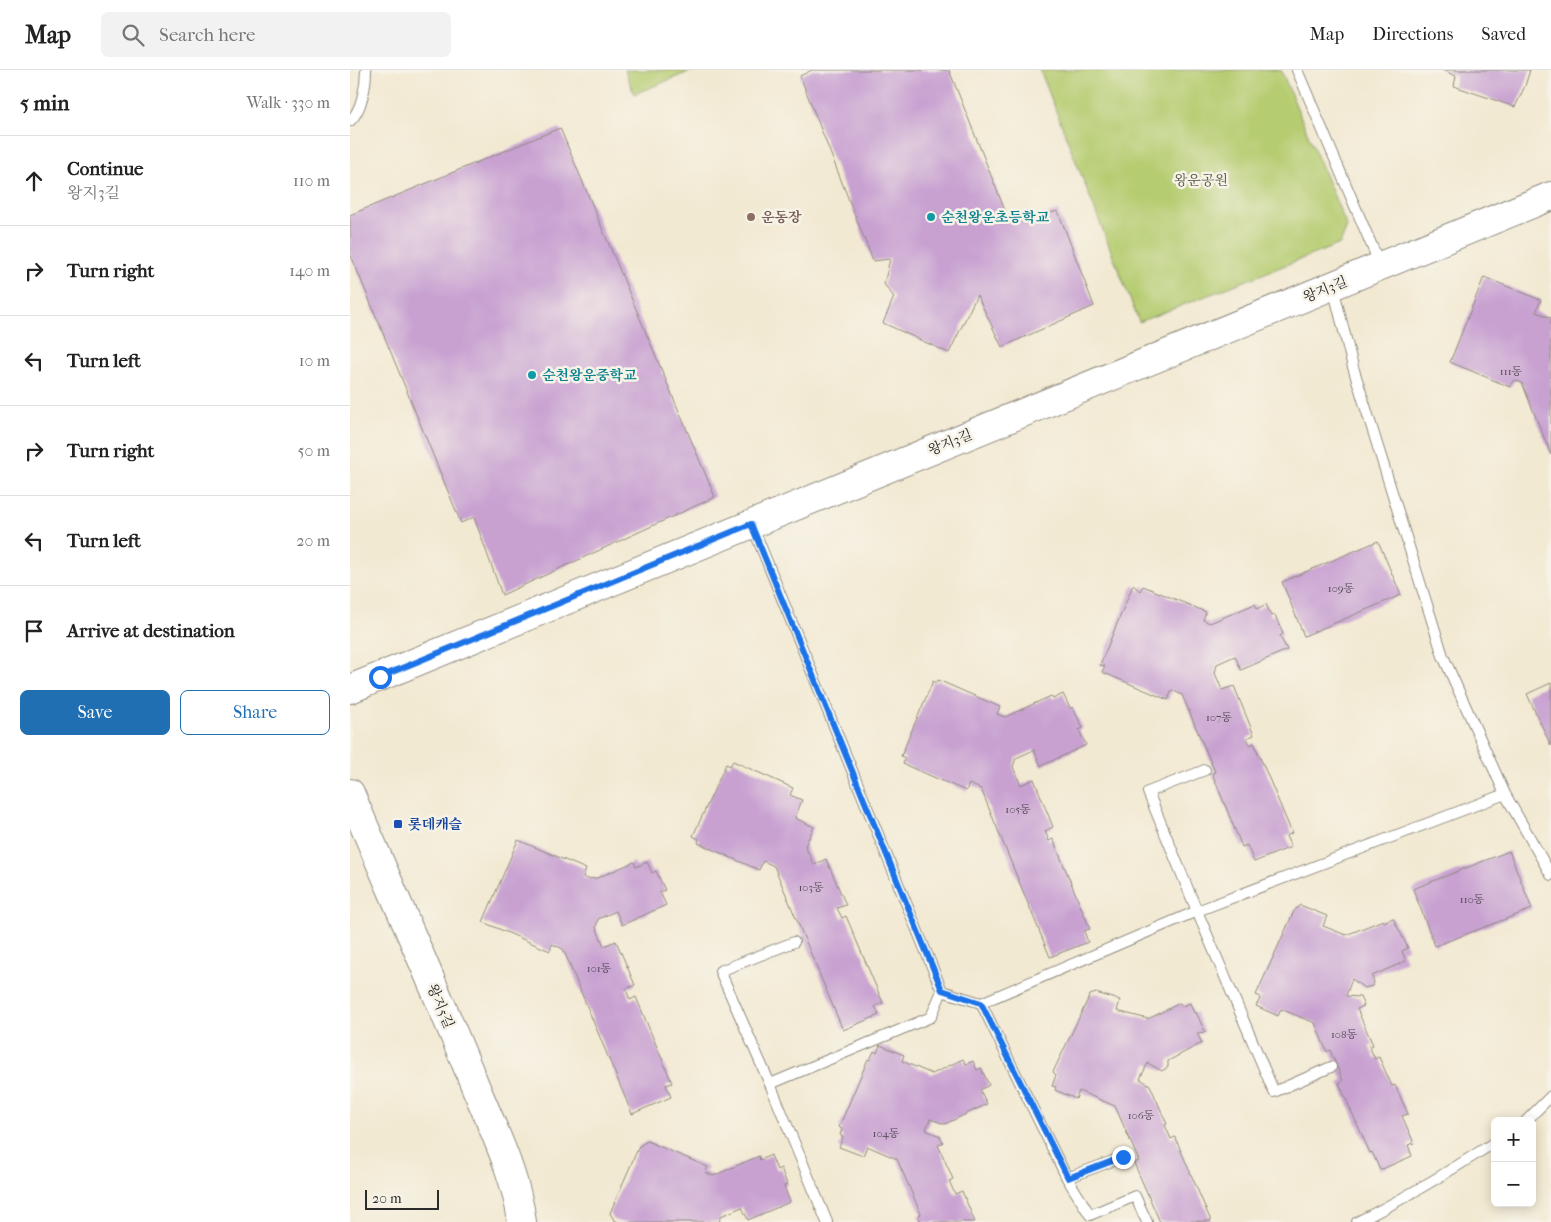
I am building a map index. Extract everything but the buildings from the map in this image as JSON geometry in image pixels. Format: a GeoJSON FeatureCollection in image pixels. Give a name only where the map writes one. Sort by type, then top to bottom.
{"type":"FeatureCollection","features":[{"type":"Feature","properties":{"kind":"street","name":"왕지3길"},"geometry":{"type":"LineString","coordinates":[[350,689],[1551,196]]}},
{"type":"Feature","properties":{"kind":"street","name":"왕지5길"},"geometry":{"type":"LineString","coordinates":[[350,793],[468,1067],[504,1157],[514,1187],[522,1222]]}},
{"type":"Feature","properties":{"kind":"lane"},"geometry":{"type":"LineString","coordinates":[[350,121],[354,117],[366,85],[366,70]]}},
{"type":"Feature","properties":{"kind":"lane"},"geometry":{"type":"LineString","coordinates":[[1297,70],[1380,266]]}},
{"type":"Feature","properties":{"kind":"lane"},"geometry":{"type":"LineString","coordinates":[[1332,286],[1353,367],[1443,656],[1505,794],[1551,875]]}},
{"type":"Feature","properties":{"kind":"lane"},"geometry":{"type":"LineString","coordinates":[[751,524],[942,990],[931,1017],[770,1084]]}},
{"type":"Feature","properties":{"kind":"lane"},"geometry":{"type":"LineString","coordinates":[[1205,770],[1148,792],[1274,1092],[1332,1067]]}},
{"type":"Feature","properties":{"kind":"lane"},"geometry":{"type":"LineString","coordinates":[[942,990],[981,1003],[1197,910],[1505,794]]}},
{"type":"Feature","properties":{"kind":"lane"},"geometry":{"type":"LineString","coordinates":[[794,942],[720,970],[827,1222]]}},
{"type":"Feature","properties":{"kind":"lane"},"geometry":{"type":"LineString","coordinates":[[981,1003],[1068,1178],[1090,1215],[1135,1196],[1147,1222]]}},
{"type":"Feature","properties":{"kind":"lane"},"geometry":{"type":"LineString","coordinates":[[1530,1117],[1551,1096]]}},
{"type":"Feature","properties":{"kind":"lane"},"geometry":{"type":"LineString","coordinates":[[1357,1222],[1389,1207],[1491,1145]]}},
{"type":"Feature","properties":{"kind":"lane"},"geometry":{"type":"LineString","coordinates":[[1068,1178],[1123,1157]]}},
{"type":"Feature","properties":{"kind":"green space"},"geometry":{"type":"Polygon","coordinates":[[[625,70],[694,70],[634,94],[625,70]]]}},
{"type":"Feature","properties":{"kind":"green space","name":"왕운공원"},"geometry":{"type":"Polygon","coordinates":[[[1040,70],[1281,70],[1347,227],[1340,244],[1139,322],[1040,70]]]}},
{"type":"Feature","properties":{"kind":"place","name":"운동장"},"geometry":{"type":"Point","coordinates":[751,217]}},
{"type":"Feature","properties":{"kind":"place","name":"순천왕운초등학교"},"geometry":{"type":"Point","coordinates":[931,217]}},
{"type":"Feature","properties":{"kind":"place","name":"순천왕운중학교"},"geometry":{"type":"Point","coordinates":[532,375]}},
{"type":"Feature","properties":{"kind":"place","name":"롯데캐슬"},"geometry":{"type":"Point","coordinates":[398,824]}},
{"type":"Feature","properties":{"kind":"route"},"geometry":{"type":"LineString","coordinates":[[380,677],[751,524],[942,990],[981,1003],[1068,1178],[1123,1157]]}}]}
